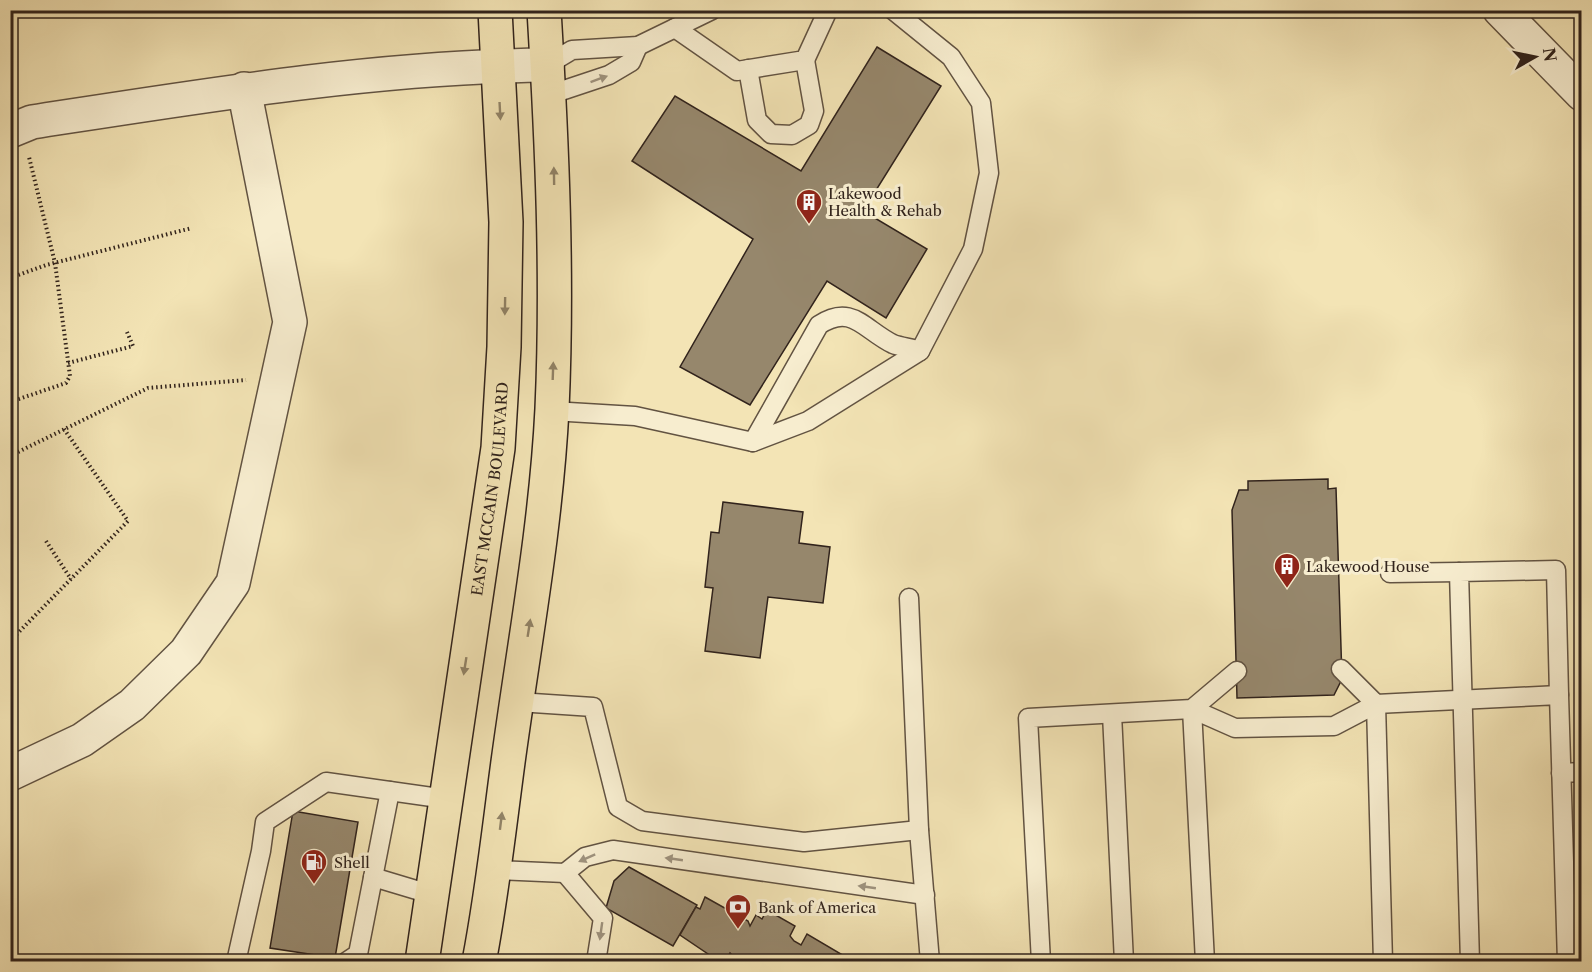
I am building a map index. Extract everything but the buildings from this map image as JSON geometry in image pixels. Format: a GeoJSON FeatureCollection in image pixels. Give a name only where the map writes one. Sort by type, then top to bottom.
{"type":"FeatureCollection","features":[{"type":"Feature","properties":{"kind":"main road","name":"EAST MCCAIN BOULEVARD"},"geometry":{"type":"LineString","coordinates":[[422,962],[430,894],[498,448],[504,347],[506,222],[495,10]]}},
{"type":"Feature","properties":{"kind":"main road"},"geometry":{"type":"LineString","coordinates":[[478,962],[490,904],[534,595],[552,411],[556,302],[554,171],[544,10]]}},
{"type":"Feature","properties":{"kind":"main road"},"geometry":{"type":"LineString","coordinates":[[397,962],[430,894]]}},
{"type":"Feature","properties":{"kind":"main road"},"geometry":{"type":"LineString","coordinates":[[490,904],[500,962]]}},
{"type":"Feature","properties":{"kind":"street"},"geometry":{"type":"LineString","coordinates":[[1500,10],[1581,94]]}},
{"type":"Feature","properties":{"kind":"street"},"geometry":{"type":"LineString","coordinates":[[14,129],[32,122],[244,89],[498,65],[548,80]]}},
{"type":"Feature","properties":{"kind":"street"},"geometry":{"type":"LineString","coordinates":[[10,774],[82,740],[132,705],[193,642],[233,583],[290,322],[244,89]]}},
{"type":"Feature","properties":{"kind":"lane"},"geometry":{"type":"LineString","coordinates":[[548,80],[572,50],[638,46],[712,10]]}},
{"type":"Feature","properties":{"kind":"lane"},"geometry":{"type":"LineString","coordinates":[[748,69],[757,120],[771,134],[792,135],[809,125],[814,111],[805,60],[828,10]]}},
{"type":"Feature","properties":{"kind":"lane"},"geometry":{"type":"LineString","coordinates":[[552,411],[635,416],[753,442],[808,421],[920,351],[973,249],[989,173],[981,103],[951,57],[893,10]]}},
{"type":"Feature","properties":{"kind":"lane"},"geometry":{"type":"LineString","coordinates":[[675,28],[737,70],[805,60]]}},
{"type":"Feature","properties":{"kind":"lane"},"geometry":{"type":"LineString","coordinates":[[548,80],[609,75],[631,62],[638,46]]}},
{"type":"Feature","properties":{"kind":"lane"},"geometry":{"type":"LineString","coordinates":[[753,442],[819,325],[833,315],[850,316],[894,344],[920,351]]}},
{"type":"Feature","properties":{"kind":"lane"},"geometry":{"type":"LineString","coordinates":[[1390,573],[1556,570],[1567,962]]}},
{"type":"Feature","properties":{"kind":"lane"},"geometry":{"type":"LineString","coordinates":[[1459,572],[1470,962]]}},
{"type":"Feature","properties":{"kind":"lane"},"geometry":{"type":"LineString","coordinates":[[909,598],[919,830],[930,962]]}},
{"type":"Feature","properties":{"kind":"lane"},"geometry":{"type":"LineString","coordinates":[[1341,669],[1376,704],[1383,962]]}},
{"type":"Feature","properties":{"kind":"lane"},"geometry":{"type":"LineString","coordinates":[[1192,709],[1237,671]]}},
{"type":"Feature","properties":{"kind":"lane"},"geometry":{"type":"LineString","coordinates":[[1041,962],[1028,718],[1192,709],[1235,728],[1335,726],[1376,704],[1559,695]]}},
{"type":"Feature","properties":{"kind":"lane"},"geometry":{"type":"LineString","coordinates":[[518,702],[593,707],[618,807],[642,821],[804,842],[919,830]]}},
{"type":"Feature","properties":{"kind":"lane"},"geometry":{"type":"LineString","coordinates":[[1192,709],[1205,962]]}},
{"type":"Feature","properties":{"kind":"lane"},"geometry":{"type":"LineString","coordinates":[[1112,714],[1124,962]]}},
{"type":"Feature","properties":{"kind":"lane"},"geometry":{"type":"LineString","coordinates":[[1561,773],[1581,772]]}},
{"type":"Feature","properties":{"kind":"lane"},"geometry":{"type":"LineString","coordinates":[[241,961],[265,822],[326,782],[446,800]]}},
{"type":"Feature","properties":{"kind":"lane"},"geometry":{"type":"LineString","coordinates":[[346,962],[358,954],[390,791]]}},
{"type":"Feature","properties":{"kind":"lane"},"geometry":{"type":"LineString","coordinates":[[495,870],[565,873],[585,857],[613,850],[925,895]]}},
{"type":"Feature","properties":{"kind":"lane"},"geometry":{"type":"LineString","coordinates":[[565,873],[603,918],[596,962]]}},
{"type":"Feature","properties":{"kind":"lane"},"geometry":{"type":"LineString","coordinates":[[373,877],[430,894]]}},
{"type":"Feature","properties":{"kind":"path"},"geometry":{"type":"LineString","coordinates":[[10,402],[66,383],[70,376],[55,262],[30,161],[14,129]]}},
{"type":"Feature","properties":{"kind":"path"},"geometry":{"type":"LineString","coordinates":[[10,278],[55,262],[192,228]]}},
{"type":"Feature","properties":{"kind":"path"},"geometry":{"type":"LineString","coordinates":[[68,363],[132,346],[128,332]]}},
{"type":"Feature","properties":{"kind":"path"},"geometry":{"type":"LineString","coordinates":[[10,456],[148,388],[244,380],[277,381]]}},
{"type":"Feature","properties":{"kind":"path"},"geometry":{"type":"LineString","coordinates":[[10,641],[128,521],[64,429]]}},
{"type":"Feature","properties":{"kind":"path"},"geometry":{"type":"LineString","coordinates":[[46,541],[71,579]]}},
{"type":"Feature","properties":{"kind":"place","name":"Lakewood Health & Rehab"},"geometry":{"type":"Point","coordinates":[809,225]}},
{"type":"Feature","properties":{"kind":"place","name":"Lakewood House"},"geometry":{"type":"Point","coordinates":[1287,589]}},
{"type":"Feature","properties":{"kind":"place","name":"Shell"},"geometry":{"type":"Point","coordinates":[314,885]}},
{"type":"Feature","properties":{"kind":"place","name":"Bank of America"},"geometry":{"type":"Point","coordinates":[738,930]}}]}
